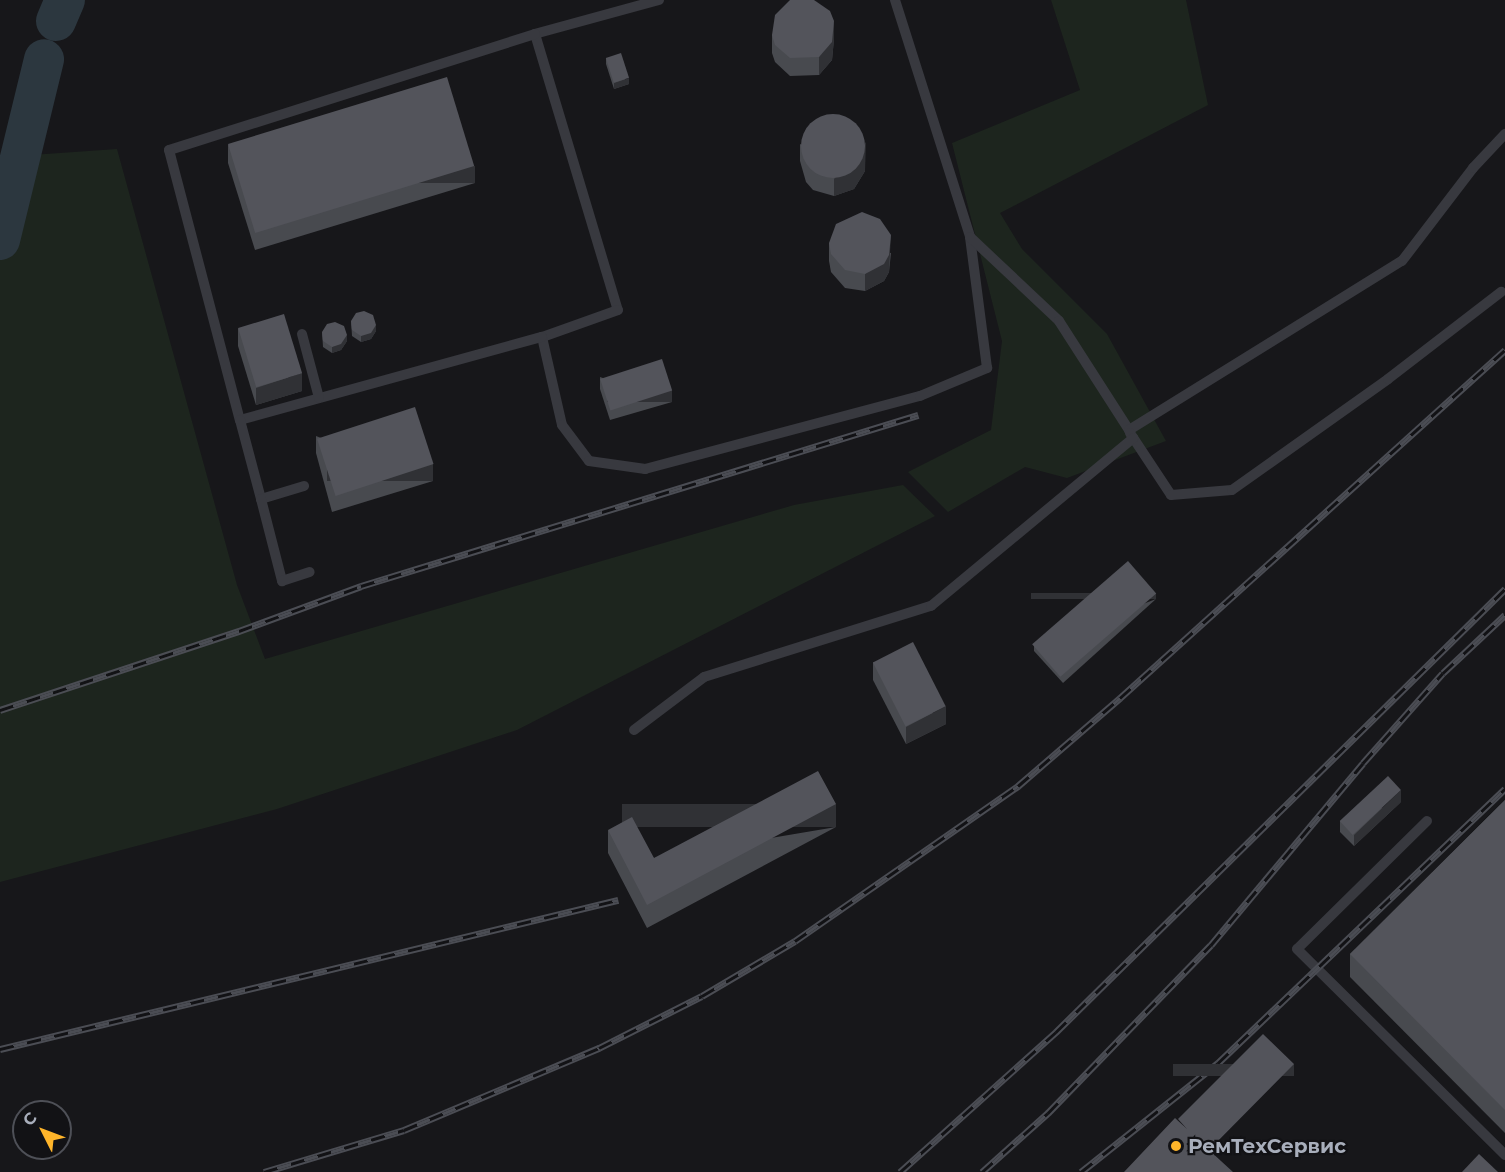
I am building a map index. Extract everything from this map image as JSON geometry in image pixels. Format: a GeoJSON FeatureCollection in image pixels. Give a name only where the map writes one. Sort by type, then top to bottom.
{"type":"FeatureCollection","features":[{"type":"Feature","properties":{"kind":"lane"},"geometry":{"type":"LineString","coordinates":[[310,572],[282,580],[169,150],[535,34],[659,0]]}},
{"type":"Feature","properties":{"kind":"lane"},"geometry":{"type":"LineString","coordinates":[[542,337],[562,425],[589,461],[645,469],[920,396],[987,368],[970,237],[895,0]]}},
{"type":"Feature","properties":{"kind":"lane"},"geometry":{"type":"LineString","coordinates":[[240,420],[542,337],[618,310],[535,34]]}},
{"type":"Feature","properties":{"kind":"lane"},"geometry":{"type":"LineString","coordinates":[[634,730],[704,677],[931,606],[1131,434],[1402,261],[1473,168],[1505,134]]}},
{"type":"Feature","properties":{"kind":"lane"},"geometry":{"type":"LineString","coordinates":[[970,237],[1059,321],[1171,495],[1232,490],[1388,379],[1501,292]]}},
{"type":"Feature","properties":{"kind":"lane"},"geometry":{"type":"LineString","coordinates":[[302,334],[320,398]]}},
{"type":"Feature","properties":{"kind":"lane"},"geometry":{"type":"LineString","coordinates":[[261,499],[304,486]]}},
{"type":"Feature","properties":{"kind":"lane"},"geometry":{"type":"LineString","coordinates":[[1427,821],[1297,949],[1505,1155]]}},
{"type":"Feature","properties":{"kind":"shaded area"},"geometry":{"type":"Polygon","coordinates":[[[1051,0],[1186,0],[1208,105],[1000,213],[1022,249],[1107,334],[1166,441],[1067,478],[1025,467],[948,512],[908,472],[991,430],[1002,341],[952,143],[1080,90],[1051,0]]]}},
{"type":"Feature","properties":{"kind":"shaded area"},"geometry":{"type":"Polygon","coordinates":[[[117,149],[237,585],[265,659],[794,505],[903,485],[935,516],[517,730],[277,809],[0,882],[0,168],[3,157],[117,149]]]}},
{"type":"Feature","properties":{"kind":"building"},"geometry":{"type":"Polygon","coordinates":[[[790,0],[814,0],[830,11],[834,21],[832,42],[819,57],[790,58],[775,45],[772,35],[775,15],[790,0]]]}},
{"type":"Feature","properties":{"kind":"building"},"geometry":{"type":"Polygon","coordinates":[[[621,53],[629,78],[614,83],[606,58],[621,53]]]}},
{"type":"Feature","properties":{"kind":"building"},"geometry":{"type":"Polygon","coordinates":[[[447,77],[474,166],[255,233],[228,144],[447,77]]]}},
{"type":"Feature","properties":{"kind":"building"},"geometry":{"type":"Polygon","coordinates":[[[833,114],[856,123],[865,146],[856,169],[833,178],[810,169],[801,146],[810,123],[833,114]]]}},
{"type":"Feature","properties":{"kind":"building"},"geometry":{"type":"Polygon","coordinates":[[[862,212],[880,219],[891,235],[889,255],[884,264],[865,274],[845,270],[831,254],[829,243],[836,224],[862,212]]]}},
{"type":"Feature","properties":{"kind":"building"},"geometry":{"type":"Polygon","coordinates":[[[364,311],[373,315],[376,325],[371,333],[361,336],[352,330],[351,321],[356,313],[364,311]]]}},
{"type":"Feature","properties":{"kind":"building"},"geometry":{"type":"Polygon","coordinates":[[[284,314],[302,373],[256,387],[238,328],[284,314]]]}},
{"type":"Feature","properties":{"kind":"building"},"geometry":{"type":"Polygon","coordinates":[[[335,322],[344,326],[347,335],[341,344],[332,347],[323,341],[322,332],[327,324],[335,322]]]}},
{"type":"Feature","properties":{"kind":"building"},"geometry":{"type":"Polygon","coordinates":[[[662,359],[672,390],[610,410],[600,379],[662,359]]]}},
{"type":"Feature","properties":{"kind":"building"},"geometry":{"type":"Polygon","coordinates":[[[415,407],[434,464],[336,496],[317,439],[415,407]]]}},
{"type":"Feature","properties":{"kind":"building"},"geometry":{"type":"Polygon","coordinates":[[[1128,561],[1156,593],[1060,677],[1032,644],[1128,561]]]}},
{"type":"Feature","properties":{"kind":"building"},"geometry":{"type":"Polygon","coordinates":[[[913,642],[946,706],[906,727],[873,662],[913,642]]]}},
{"type":"Feature","properties":{"kind":"building"},"geometry":{"type":"Polygon","coordinates":[[[818,771],[836,804],[647,905],[608,830],[632,817],[654,858],[818,771]]]}},
{"type":"Feature","properties":{"kind":"building"},"geometry":{"type":"Polygon","coordinates":[[[1388,776],[1401,790],[1353,835],[1340,821],[1388,776]]]}},
{"type":"Feature","properties":{"kind":"building"},"geometry":{"type":"Polygon","coordinates":[[[1505,800],[1505,1110],[1350,954],[1505,800]]]}},
{"type":"Feature","properties":{"kind":"building"},"geometry":{"type":"Polygon","coordinates":[[[1263,1034],[1294,1064],[1209,1150],[1233,1172],[1124,1172],[1175,1118],[1187,1129],[1178,1119],[1263,1034]]]}},
{"type":"Feature","properties":{"kind":"building"},"geometry":{"type":"Polygon","coordinates":[[[1479,1154],[1498,1172],[1462,1172],[1479,1154]]]}},
{"type":"Feature","properties":{"kind":"waterway"},"geometry":{"type":"LineString","coordinates":[[56,21],[65,0]]}},
{"type":"Feature","properties":{"kind":"waterway"},"geometry":{"type":"LineString","coordinates":[[0,240],[44,59]]}},
{"type":"Feature","properties":{"kind":"railway"},"geometry":{"type":"LineString","coordinates":[[264,1172],[404,1130],[599,1048],[702,996],[795,941],[1018,786],[1120,698],[1505,350]]}},
{"type":"Feature","properties":{"kind":"railway"},"geometry":{"type":"LineString","coordinates":[[0,710],[239,631],[361,586],[918,415]]}},
{"type":"Feature","properties":{"kind":"railway"},"geometry":{"type":"LineString","coordinates":[[900,1172],[1056,1032],[1505,589]]}},
{"type":"Feature","properties":{"kind":"railway"},"geometry":{"type":"LineString","coordinates":[[982,1172],[1048,1113],[1211,945],[1363,763],[1443,673],[1505,615]]}},
{"type":"Feature","properties":{"kind":"railway"},"geometry":{"type":"LineString","coordinates":[[1081,1172],[1218,1063],[1505,789]]}},
{"type":"Feature","properties":{"kind":"railway"},"geometry":{"type":"LineString","coordinates":[[0,1049],[618,900]]}},
{"type":"Feature","properties":{"kind":"place","name":"РемТехСервис"},"geometry":{"type":"Point","coordinates":[1176,1146]}}]}
